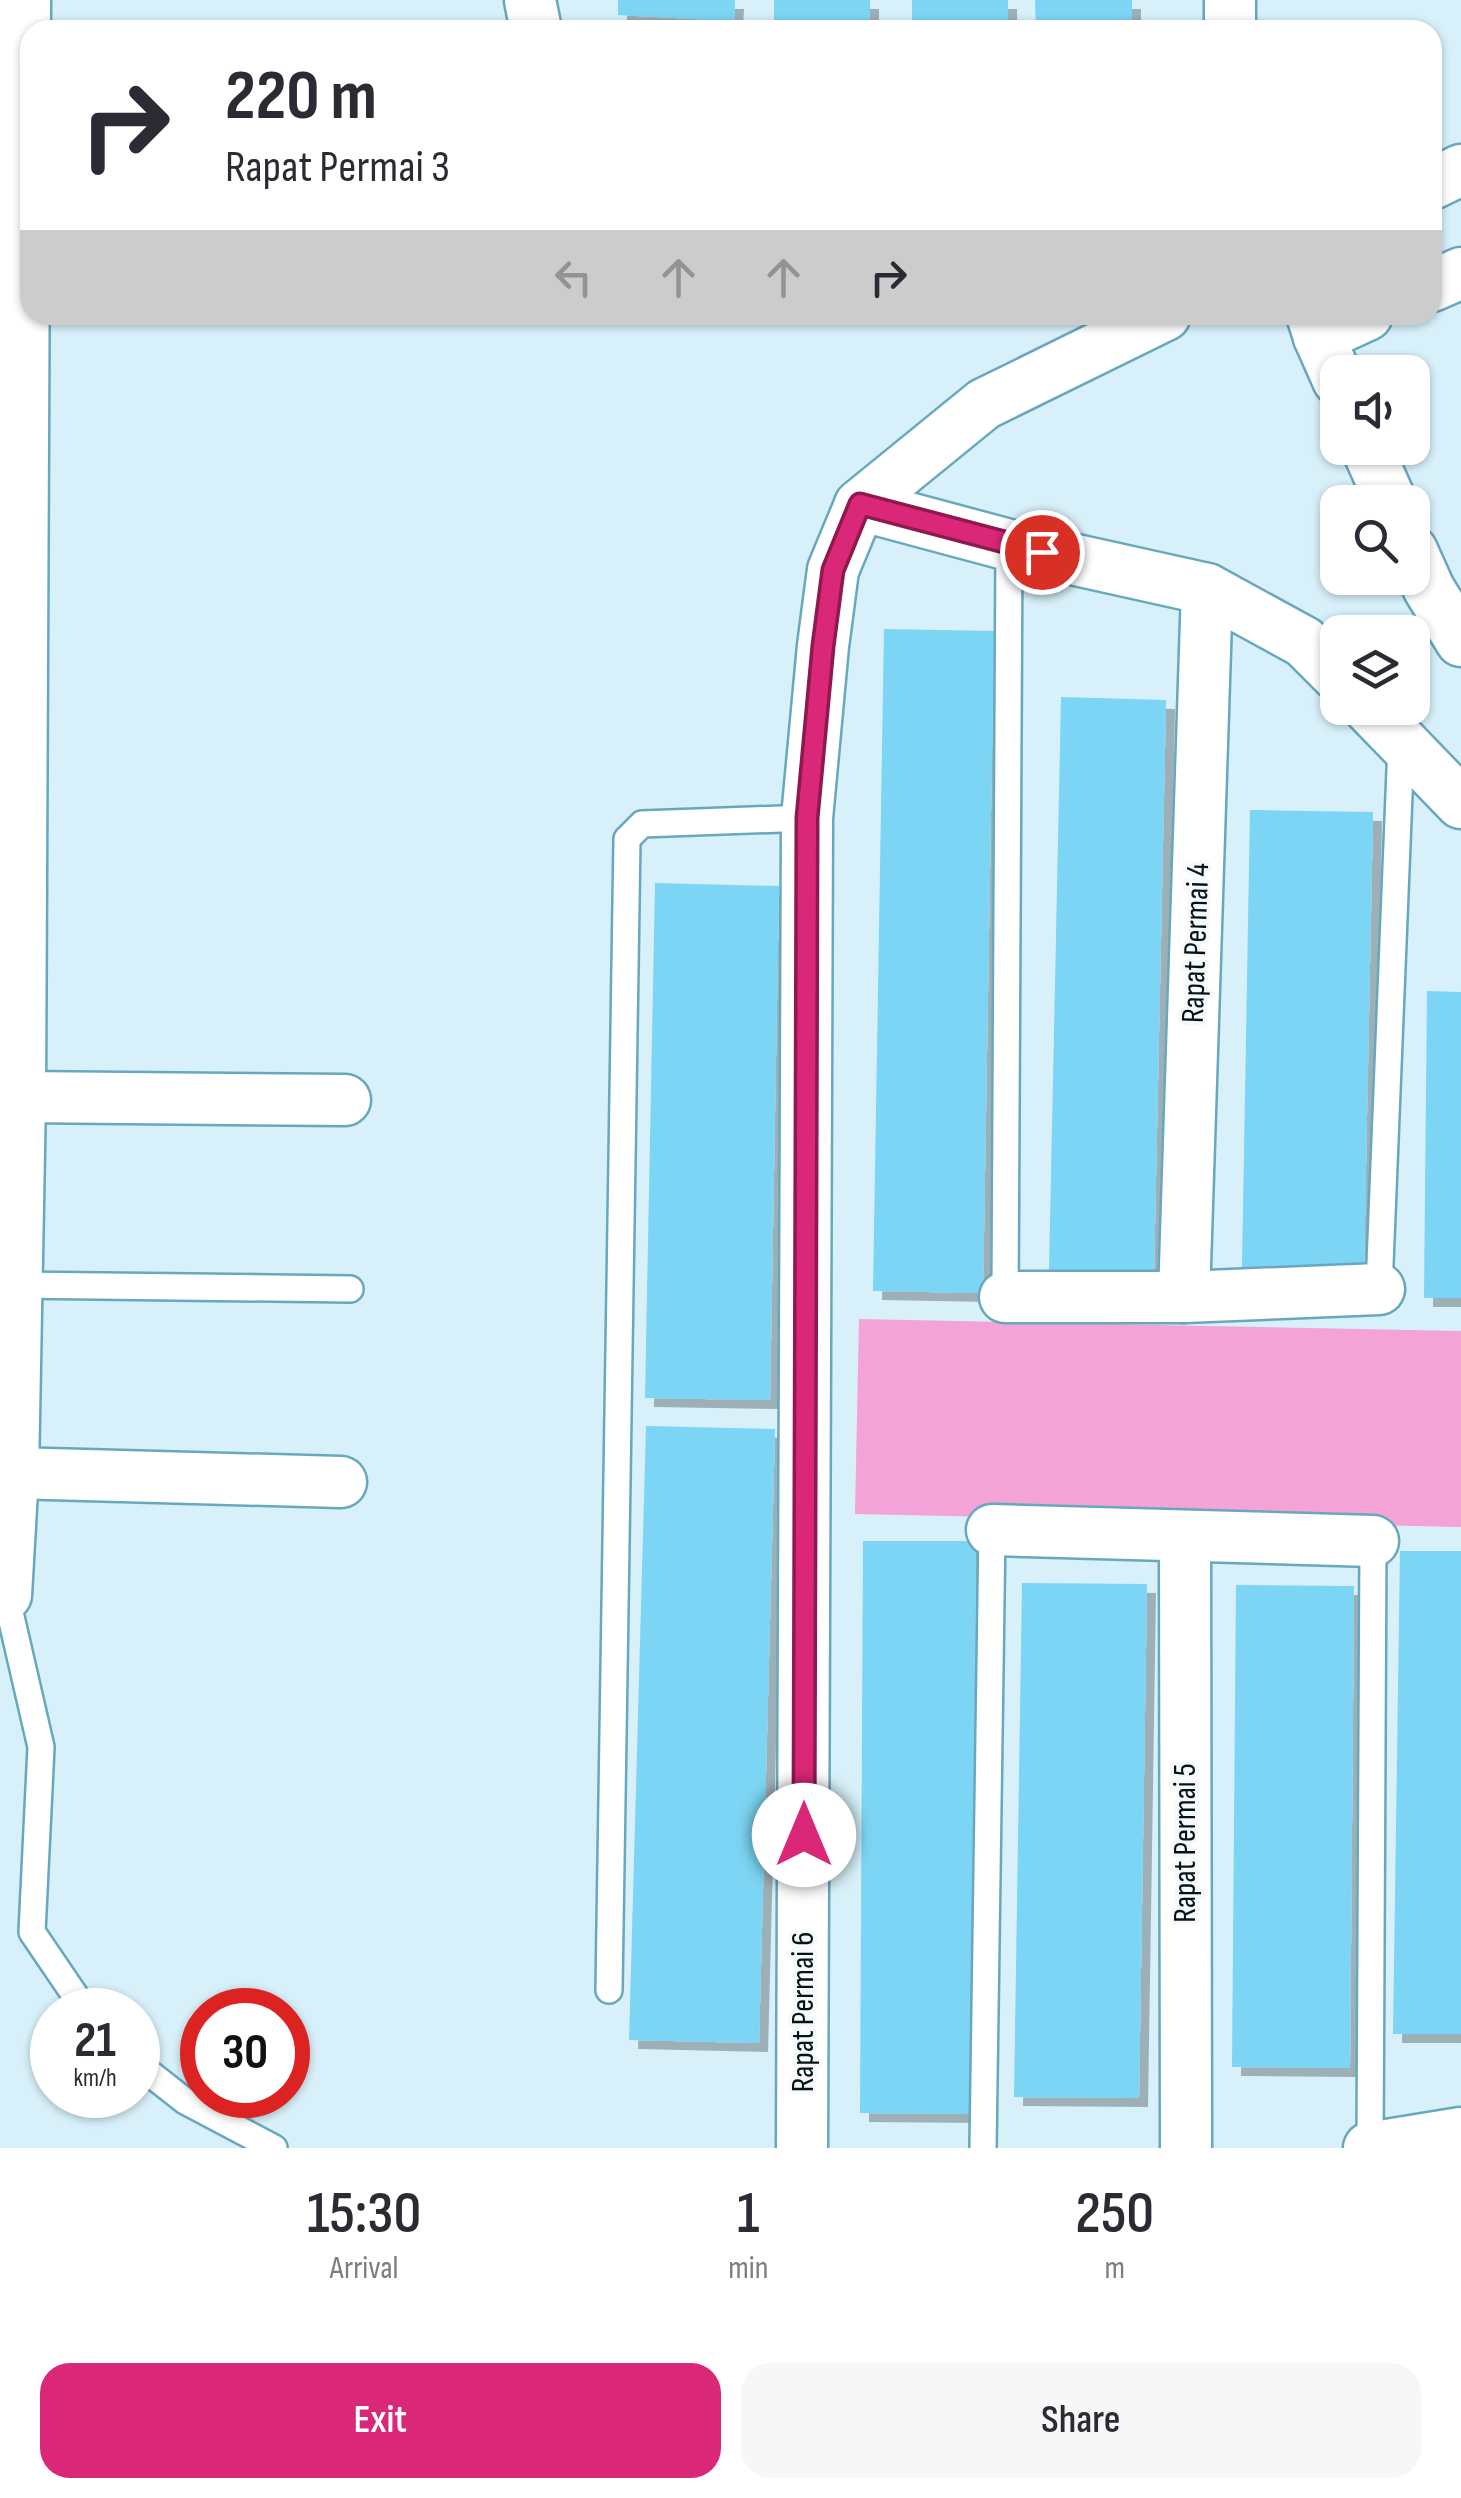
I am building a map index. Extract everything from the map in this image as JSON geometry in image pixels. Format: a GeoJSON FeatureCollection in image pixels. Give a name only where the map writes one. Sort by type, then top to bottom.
{"type":"FeatureCollection","features":[{"type":"Feature","properties":{"kind":"street"},"geometry":{"type":"LineString","coordinates":[[6,1595],[20,1096],[11,802],[20,247]]}},
{"type":"Feature","properties":{"kind":"street","name":"Rapat Permai 6"},"geometry":{"type":"LineString","coordinates":[[802,2148],[807,818],[833,570],[860,504],[984,404],[1145,325]]}},
{"type":"Feature","properties":{"kind":"street"},"geometry":{"type":"LineString","coordinates":[[1323,344],[1352,325]]}},
{"type":"Feature","properties":{"kind":"street"},"geometry":{"type":"LineString","coordinates":[[860,504],[1010,545],[1208,589],[1304,642],[1320,658]]}},
{"type":"Feature","properties":{"kind":"street","name":"Rapat Permai 4"},"geometry":{"type":"LineString","coordinates":[[1184,1297],[1208,589]]}},
{"type":"Feature","properties":{"kind":"street"},"geometry":{"type":"LineString","coordinates":[[1430,591],[1461,641]]}},
{"type":"Feature","properties":{"kind":"street"},"geometry":{"type":"LineString","coordinates":[[1386,725],[1461,804]]}},
{"type":"Feature","properties":{"kind":"street"},"geometry":{"type":"LineString","coordinates":[[20,1096],[345,1100]]}},
{"type":"Feature","properties":{"kind":"street"},"geometry":{"type":"LineString","coordinates":[[1004,1297],[1184,1297],[1379,1290]]}},
{"type":"Feature","properties":{"kind":"street"},"geometry":{"type":"LineString","coordinates":[[12,1472],[341,1482]]}},
{"type":"Feature","properties":{"kind":"street"},"geometry":{"type":"LineString","coordinates":[[992,1530],[1373,1540]]}},
{"type":"Feature","properties":{"kind":"street","name":"Rapat Permai 5"},"geometry":{"type":"LineString","coordinates":[[1185,1537],[1186,2148]]}},
{"type":"Feature","properties":{"kind":"street"},"geometry":{"type":"LineString","coordinates":[[1369,2148],[1461,2133]]}},
{"type":"Feature","properties":{"kind":"lane"},"geometry":{"type":"LineString","coordinates":[[1004,1297],[1010,545]]}},
{"type":"Feature","properties":{"kind":"lane"},"geometry":{"type":"LineString","coordinates":[[1379,1290],[1385,725]]}},
{"type":"Feature","properties":{"kind":"lane"},"geometry":{"type":"LineString","coordinates":[[609,1990],[627,840],[642,824],[807,818]]}},
{"type":"Feature","properties":{"kind":"lane"},"geometry":{"type":"LineString","coordinates":[[16,1285],[350,1289]]}},
{"type":"Feature","properties":{"kind":"lane"},"geometry":{"type":"LineString","coordinates":[[984,2148],[992,1530]]}},
{"type":"Feature","properties":{"kind":"lane"},"geometry":{"type":"LineString","coordinates":[[1369,2148],[1373,1540]]}},
{"type":"Feature","properties":{"kind":"lane"},"geometry":{"type":"LineString","coordinates":[[6,1595],[42,1747],[32,1932],[70,1988]]}},
{"type":"Feature","properties":{"kind":"lane"},"geometry":{"type":"LineString","coordinates":[[160,2081],[185,2101],[274,2148]]}},
{"type":"Feature","properties":{"kind":"shaded area"},"geometry":{"type":"Polygon","coordinates":[[[859,1319],[1461,1331],[1461,1527],[855,1514],[859,1319]]]}},
{"type":"Feature","properties":{"kind":"building"},"geometry":{"type":"Polygon","coordinates":[[[618,0],[735,0],[734,20],[618,15],[618,0]]]}},
{"type":"Feature","properties":{"kind":"building"},"geometry":{"type":"Polygon","coordinates":[[[774,0],[870,0],[870,20],[774,20],[774,0]]]}},
{"type":"Feature","properties":{"kind":"building"},"geometry":{"type":"Polygon","coordinates":[[[912,0],[1008,0],[1008,20],[912,20],[912,0]]]}},
{"type":"Feature","properties":{"kind":"building"},"geometry":{"type":"Polygon","coordinates":[[[1035,0],[1132,0],[1132,20],[1036,20],[1035,0]]]}},
{"type":"Feature","properties":{"kind":"building"},"geometry":{"type":"Polygon","coordinates":[[[884,629],[994,631],[983,1293],[873,1291],[884,629]]]}},
{"type":"Feature","properties":{"kind":"building"},"geometry":{"type":"Polygon","coordinates":[[[1061,697],[1166,700],[1154,1273],[1049,1271],[1061,697]]]}},
{"type":"Feature","properties":{"kind":"building"},"geometry":{"type":"Polygon","coordinates":[[[1250,810],[1373,812],[1364,1269],[1242,1267],[1250,810]]]}},
{"type":"Feature","properties":{"kind":"building"},"geometry":{"type":"Polygon","coordinates":[[[655,883],[779,886],[770,1400],[645,1398],[655,883]]]}},
{"type":"Feature","properties":{"kind":"building"},"geometry":{"type":"Polygon","coordinates":[[[1427,991],[1461,992],[1461,1298],[1424,1298],[1427,991]]]}},
{"type":"Feature","properties":{"kind":"building"},"geometry":{"type":"Polygon","coordinates":[[[646,1426],[775,1429],[759,2043],[629,2040],[646,1426]]]}},
{"type":"Feature","properties":{"kind":"building"},"geometry":{"type":"Polygon","coordinates":[[[863,1541],[976,1541],[973,2114],[860,2113],[863,1541]]]}},
{"type":"Feature","properties":{"kind":"building"},"geometry":{"type":"Polygon","coordinates":[[[1400,1551],[1461,1551],[1461,2034],[1393,2034],[1400,1551]]]}},
{"type":"Feature","properties":{"kind":"building"},"geometry":{"type":"Polygon","coordinates":[[[1022,1583],[1147,1584],[1139,2098],[1014,2097],[1022,1583]]]}},
{"type":"Feature","properties":{"kind":"building"},"geometry":{"type":"Polygon","coordinates":[[[1236,1585],[1354,1586],[1350,2068],[1232,2067],[1236,1585]]]}},
{"type":"Feature","properties":{"kind":"route"},"geometry":{"type":"LineString","coordinates":[[804,1835],[807,818],[833,570],[860,504],[1042,552]]}}]}
